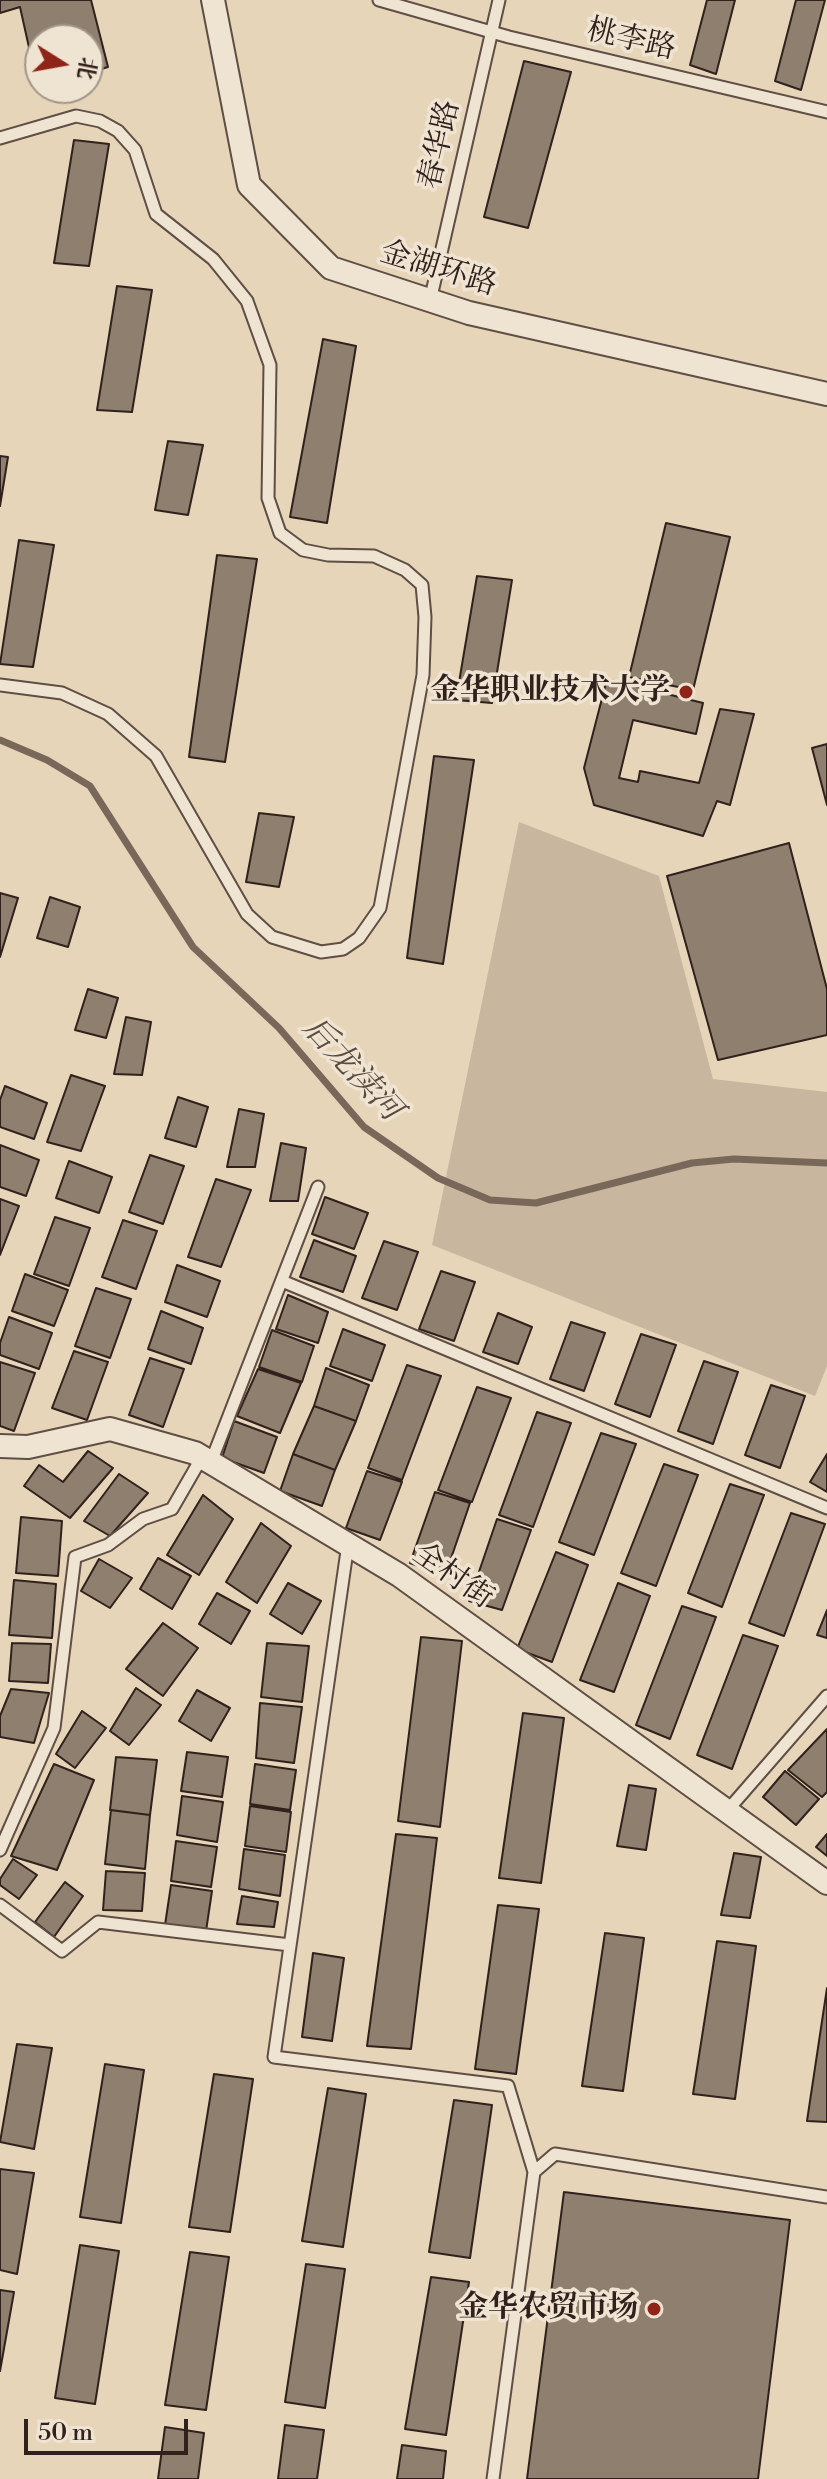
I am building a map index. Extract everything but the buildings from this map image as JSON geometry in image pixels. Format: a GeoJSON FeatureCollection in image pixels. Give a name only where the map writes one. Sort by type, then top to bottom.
{"type":"FeatureCollection","features":[{"type":"Feature","properties":{"kind":"street","name":"金湖环路"},"geometry":{"type":"LineString","coordinates":[[213,0],[249,185],[331,268],[469,313],[827,394]]}},
{"type":"Feature","properties":{"kind":"street","name":"全村街"},"geometry":{"type":"LineString","coordinates":[[0,1446],[28,1447],[110,1429],[207,1460],[399,1575],[827,1883]]}},
{"type":"Feature","properties":{"kind":"lane","name":"桃李路"},"geometry":{"type":"LineString","coordinates":[[379,0],[491,32],[827,112]]}},
{"type":"Feature","properties":{"kind":"lane","name":"春华路"},"geometry":{"type":"LineString","coordinates":[[430,301],[499,0]]}},
{"type":"Feature","properties":{"kind":"lane"},"geometry":{"type":"LineString","coordinates":[[0,138],[76,116],[100,121],[118,131],[135,150],[156,214],[213,259],[247,301],[270,365],[268,498],[280,533],[303,550],[328,555],[374,556],[405,570],[422,585],[425,617],[423,675],[380,908],[359,938],[343,949],[321,952],[272,937],[247,914],[156,756],[108,714],[62,693],[0,685]]}},
{"type":"Feature","properties":{"kind":"lane"},"geometry":{"type":"LineString","coordinates":[[0,1850],[54,1728],[75,1557],[108,1545],[143,1519],[172,1509],[207,1460],[318,1187]]}},
{"type":"Feature","properties":{"kind":"lane"},"geometry":{"type":"LineString","coordinates":[[282,1281],[827,1508]]}},
{"type":"Feature","properties":{"kind":"lane"},"geometry":{"type":"LineString","coordinates":[[348,1544],[274,2057],[508,2086],[534,2172],[493,2479]]}},
{"type":"Feature","properties":{"kind":"lane"},"geometry":{"type":"LineString","coordinates":[[727,1811],[827,1696]]}},
{"type":"Feature","properties":{"kind":"lane"},"geometry":{"type":"LineString","coordinates":[[0,1905],[62,1951],[98,1922],[290,1945]]}},
{"type":"Feature","properties":{"kind":"lane"},"geometry":{"type":"LineString","coordinates":[[534,2172],[555,2154],[827,2197]]}},
{"type":"Feature","properties":{"kind":"shaded area"},"geometry":{"type":"Polygon","coordinates":[[[519,822],[659,876],[713,1079],[827,1092],[827,1366],[815,1396],[432,1245],[519,822]]]}},
{"type":"Feature","properties":{"kind":"waterway","name":"后龙渎河"},"geometry":{"type":"LineString","coordinates":[[0,740],[47,760],[90,786],[193,947],[279,1028],[364,1127],[438,1178],[490,1200],[536,1203],[692,1163],[734,1159],[827,1163]]}},
{"type":"Feature","properties":{"kind":"place","name":"金华职业技术大学"},"geometry":{"type":"Point","coordinates":[686,692]}},
{"type":"Feature","properties":{"kind":"place","name":"金华农贸市场"},"geometry":{"type":"Point","coordinates":[654,2309]}}]}
